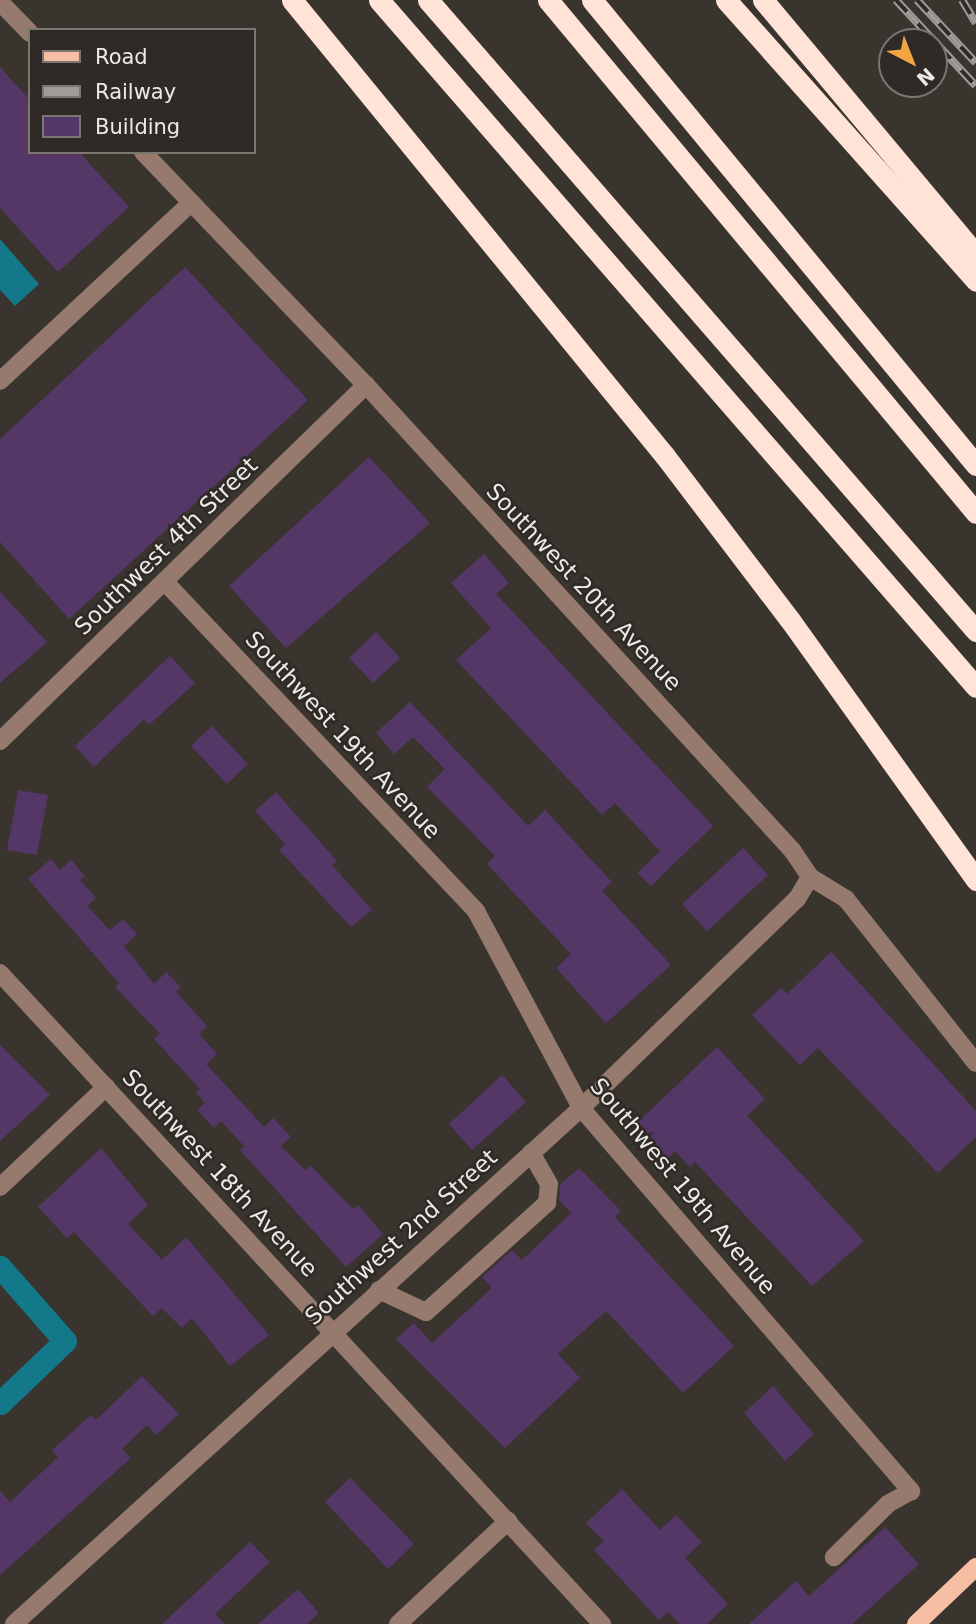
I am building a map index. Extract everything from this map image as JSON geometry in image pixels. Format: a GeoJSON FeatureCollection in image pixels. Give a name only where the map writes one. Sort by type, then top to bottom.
{"type":"FeatureCollection","features":[{"type":"Feature","properties":{"kind":"highway"},"geometry":{"type":"LineString","coordinates":[[292,0],[666,456],[790,620],[976,880]]}},
{"type":"Feature","properties":{"kind":"highway"},"geometry":{"type":"LineString","coordinates":[[379,0],[976,687]]}},
{"type":"Feature","properties":{"kind":"highway"},"geometry":{"type":"LineString","coordinates":[[428,0],[976,631]]}},
{"type":"Feature","properties":{"kind":"highway"},"geometry":{"type":"LineString","coordinates":[[548,0],[976,513]]}},
{"type":"Feature","properties":{"kind":"highway"},"geometry":{"type":"LineString","coordinates":[[592,0],[976,465]]}},
{"type":"Feature","properties":{"kind":"highway"},"geometry":{"type":"LineString","coordinates":[[726,0],[976,281]]}},
{"type":"Feature","properties":{"kind":"highway"},"geometry":{"type":"LineString","coordinates":[[763,0],[976,255]]}},
{"type":"Feature","properties":{"kind":"main road"},"geometry":{"type":"LineString","coordinates":[[916,1624],[976,1567]]}},
{"type":"Feature","properties":{"kind":"street"},"geometry":{"type":"LineString","coordinates":[[2,10],[28,31]]}},
{"type":"Feature","properties":{"kind":"street","name":"Southwest 20th Avenue"},"geometry":{"type":"LineString","coordinates":[[145,154],[366,385],[784,841],[810,877],[846,900],[976,1063]]}},
{"type":"Feature","properties":{"kind":"street"},"geometry":{"type":"LineString","coordinates":[[0,381],[191,202]]}},
{"type":"Feature","properties":{"kind":"street","name":"Southwest 4th Street"},"geometry":{"type":"LineString","coordinates":[[0,741],[366,385]]}},
{"type":"Feature","properties":{"kind":"street","name":"Southwest 19th Avenue"},"geometry":{"type":"LineString","coordinates":[[165,582],[476,911],[581,1108],[911,1491],[888,1504],[834,1557]]}},
{"type":"Feature","properties":{"kind":"street","name":"Southwest 2nd Street"},"geometry":{"type":"LineString","coordinates":[[14,1624],[581,1108],[797,898],[810,877]]}},
{"type":"Feature","properties":{"kind":"street","name":"Southwest 18th Avenue"},"geometry":{"type":"LineString","coordinates":[[0,973],[334,1331],[602,1624]]}},
{"type":"Feature","properties":{"kind":"street"},"geometry":{"type":"LineString","coordinates":[[0,1187],[106,1087]]}},
{"type":"Feature","properties":{"kind":"street"},"geometry":{"type":"LineString","coordinates":[[379,1290],[426,1312],[477,1267],[547,1203],[549,1184],[531,1153]]}},
{"type":"Feature","properties":{"kind":"street"},"geometry":{"type":"LineString","coordinates":[[398,1624],[508,1521]]}},
{"type":"Feature","properties":{"kind":"water"},"geometry":{"type":"Polygon","coordinates":[[[0,239],[39,284],[15,306],[0,290],[0,239]]]}},
{"type":"Feature","properties":{"kind":"building"},"geometry":{"type":"Polygon","coordinates":[[[0,67],[28,98],[28,154],[81,154],[129,207],[58,272],[0,208],[0,67]]]}},
{"type":"Feature","properties":{"kind":"building"},"geometry":{"type":"Polygon","coordinates":[[[185,267],[308,400],[69,619],[0,542],[0,439],[185,267]]]}},
{"type":"Feature","properties":{"kind":"building"},"geometry":{"type":"Polygon","coordinates":[[[369,457],[430,523],[286,648],[229,586],[369,457]]]}},
{"type":"Feature","properties":{"kind":"building"},"geometry":{"type":"Polygon","coordinates":[[[484,554],[509,583],[496,594],[713,826],[651,886],[637,873],[660,851],[615,803],[602,815],[456,660],[491,628],[451,583],[484,554]]]}},
{"type":"Feature","properties":{"kind":"building"},"geometry":{"type":"Polygon","coordinates":[[[0,592],[47,642],[0,683],[0,592]]]}},
{"type":"Feature","properties":{"kind":"building"},"geometry":{"type":"Polygon","coordinates":[[[376,632],[400,658],[373,683],[349,658],[376,632]]]}},
{"type":"Feature","properties":{"kind":"building"},"geometry":{"type":"Polygon","coordinates":[[[170,656],[195,683],[149,725],[144,719],[94,767],[75,746],[170,656]]]}},
{"type":"Feature","properties":{"kind":"building"},"geometry":{"type":"Polygon","coordinates":[[[410,702],[528,826],[545,810],[612,882],[602,891],[671,965],[606,1023],[556,968],[571,954],[487,864],[495,856],[427,787],[445,769],[413,737],[394,754],[376,733],[410,702]]]}},
{"type":"Feature","properties":{"kind":"building"},"geometry":{"type":"Polygon","coordinates":[[[212,726],[248,764],[227,784],[191,746],[212,726]]]}},
{"type":"Feature","properties":{"kind":"building"},"geometry":{"type":"Polygon","coordinates":[[[18,790],[48,795],[37,855],[7,850],[18,790]]]}},
{"type":"Feature","properties":{"kind":"building"},"geometry":{"type":"Polygon","coordinates":[[[276,792],[337,861],[332,865],[372,910],[351,927],[279,850],[285,844],[255,811],[276,792]]]}},
{"type":"Feature","properties":{"kind":"building"},"geometry":{"type":"Polygon","coordinates":[[[743,848],[768,875],[707,931],[682,904],[743,848]]]}},
{"type":"Feature","properties":{"kind":"building"},"geometry":{"type":"Polygon","coordinates":[[[51,859],[60,870],[71,860],[85,876],[80,880],[96,898],[87,906],[110,930],[123,919],[137,934],[124,946],[154,984],[166,972],[181,987],[176,992],[207,1026],[199,1034],[217,1054],[206,1064],[264,1127],[273,1118],[291,1137],[281,1146],[305,1170],[310,1165],[353,1209],[358,1205],[383,1234],[346,1267],[240,1150],[244,1146],[221,1121],[214,1128],[197,1110],[205,1103],[196,1093],[200,1089],[154,1039],[160,1034],[115,987],[119,983],[28,879],[51,859]]]}},
{"type":"Feature","properties":{"kind":"building"},"geometry":{"type":"Polygon","coordinates":[[[831,952],[976,1111],[976,1137],[938,1173],[818,1048],[800,1065],[752,1015],[781,988],[787,994],[831,952]]]}},
{"type":"Feature","properties":{"kind":"building"},"geometry":{"type":"Polygon","coordinates":[[[0,1045],[50,1095],[0,1141],[0,1045]]]}},
{"type":"Feature","properties":{"kind":"building"},"geometry":{"type":"Polygon","coordinates":[[[717,1047],[765,1099],[747,1116],[864,1241],[812,1286],[695,1162],[690,1167],[675,1151],[668,1158],[636,1124],[717,1047]]]}},
{"type":"Feature","properties":{"kind":"building"},"geometry":{"type":"Polygon","coordinates":[[[502,1075],[526,1102],[472,1150],[449,1124],[502,1075]]]}},
{"type":"Feature","properties":{"kind":"building"},"geometry":{"type":"Polygon","coordinates":[[[101,1148],[148,1205],[128,1224],[162,1260],[186,1237],[269,1335],[230,1366],[192,1318],[182,1328],[162,1308],[153,1316],[74,1232],[67,1238],[38,1207],[101,1148]]]}},
{"type":"Feature","properties":{"kind":"building"},"geometry":{"type":"Polygon","coordinates":[[[579,1168],[621,1211],[615,1217],[734,1346],[683,1393],[606,1311],[558,1354],[580,1378],[505,1448],[396,1339],[414,1323],[432,1343],[492,1288],[482,1277],[512,1250],[522,1260],[571,1213],[559,1200],[560,1185],[579,1168]]]}},
{"type":"Feature","properties":{"kind":"building"},"geometry":{"type":"Polygon","coordinates":[[[142,1376],[179,1414],[156,1435],[147,1425],[122,1449],[131,1458],[0,1575],[0,1491],[10,1502],[58,1457],[52,1450],[91,1415],[96,1420],[142,1376]]]}},
{"type":"Feature","properties":{"kind":"building"},"geometry":{"type":"Polygon","coordinates":[[[773,1386],[814,1434],[785,1461],[744,1413],[773,1386]]]}},
{"type":"Feature","properties":{"kind":"building"},"geometry":{"type":"Polygon","coordinates":[[[350,1478],[414,1544],[388,1569],[325,1502],[350,1478]]]}},
{"type":"Feature","properties":{"kind":"building"},"geometry":{"type":"Polygon","coordinates":[[[622,1489],[660,1530],[676,1515],[702,1542],[685,1558],[728,1604],[707,1624],[680,1624],[668,1612],[659,1620],[594,1550],[604,1541],[586,1523],[622,1489]]]}},
{"type":"Feature","properties":{"kind":"building"},"geometry":{"type":"Polygon","coordinates":[[[885,1527],[919,1564],[852,1624],[749,1624],[796,1581],[809,1596],[885,1527]]]}},
{"type":"Feature","properties":{"kind":"building"},"geometry":{"type":"Polygon","coordinates":[[[250,1542],[270,1562],[215,1614],[225,1624],[162,1624],[250,1542]]]}},
{"type":"Feature","properties":{"kind":"building"},"geometry":{"type":"Polygon","coordinates":[[[298,1589],[319,1613],[307,1624],[258,1624],[298,1589]]]}},
{"type":"Feature","properties":{"kind":"waterway"},"geometry":{"type":"LineString","coordinates":[[0,1267],[65,1341],[0,1403]]}},
{"type":"Feature","properties":{"kind":"railway"},"geometry":{"type":"LineString","coordinates":[[896,0],[976,86]]}},
{"type":"Feature","properties":{"kind":"railway"},"geometry":{"type":"LineString","coordinates":[[917,0],[976,63]]}},
{"type":"Feature","properties":{"kind":"railway"},"geometry":{"type":"LineString","coordinates":[[962,0],[976,23]]}}]}
